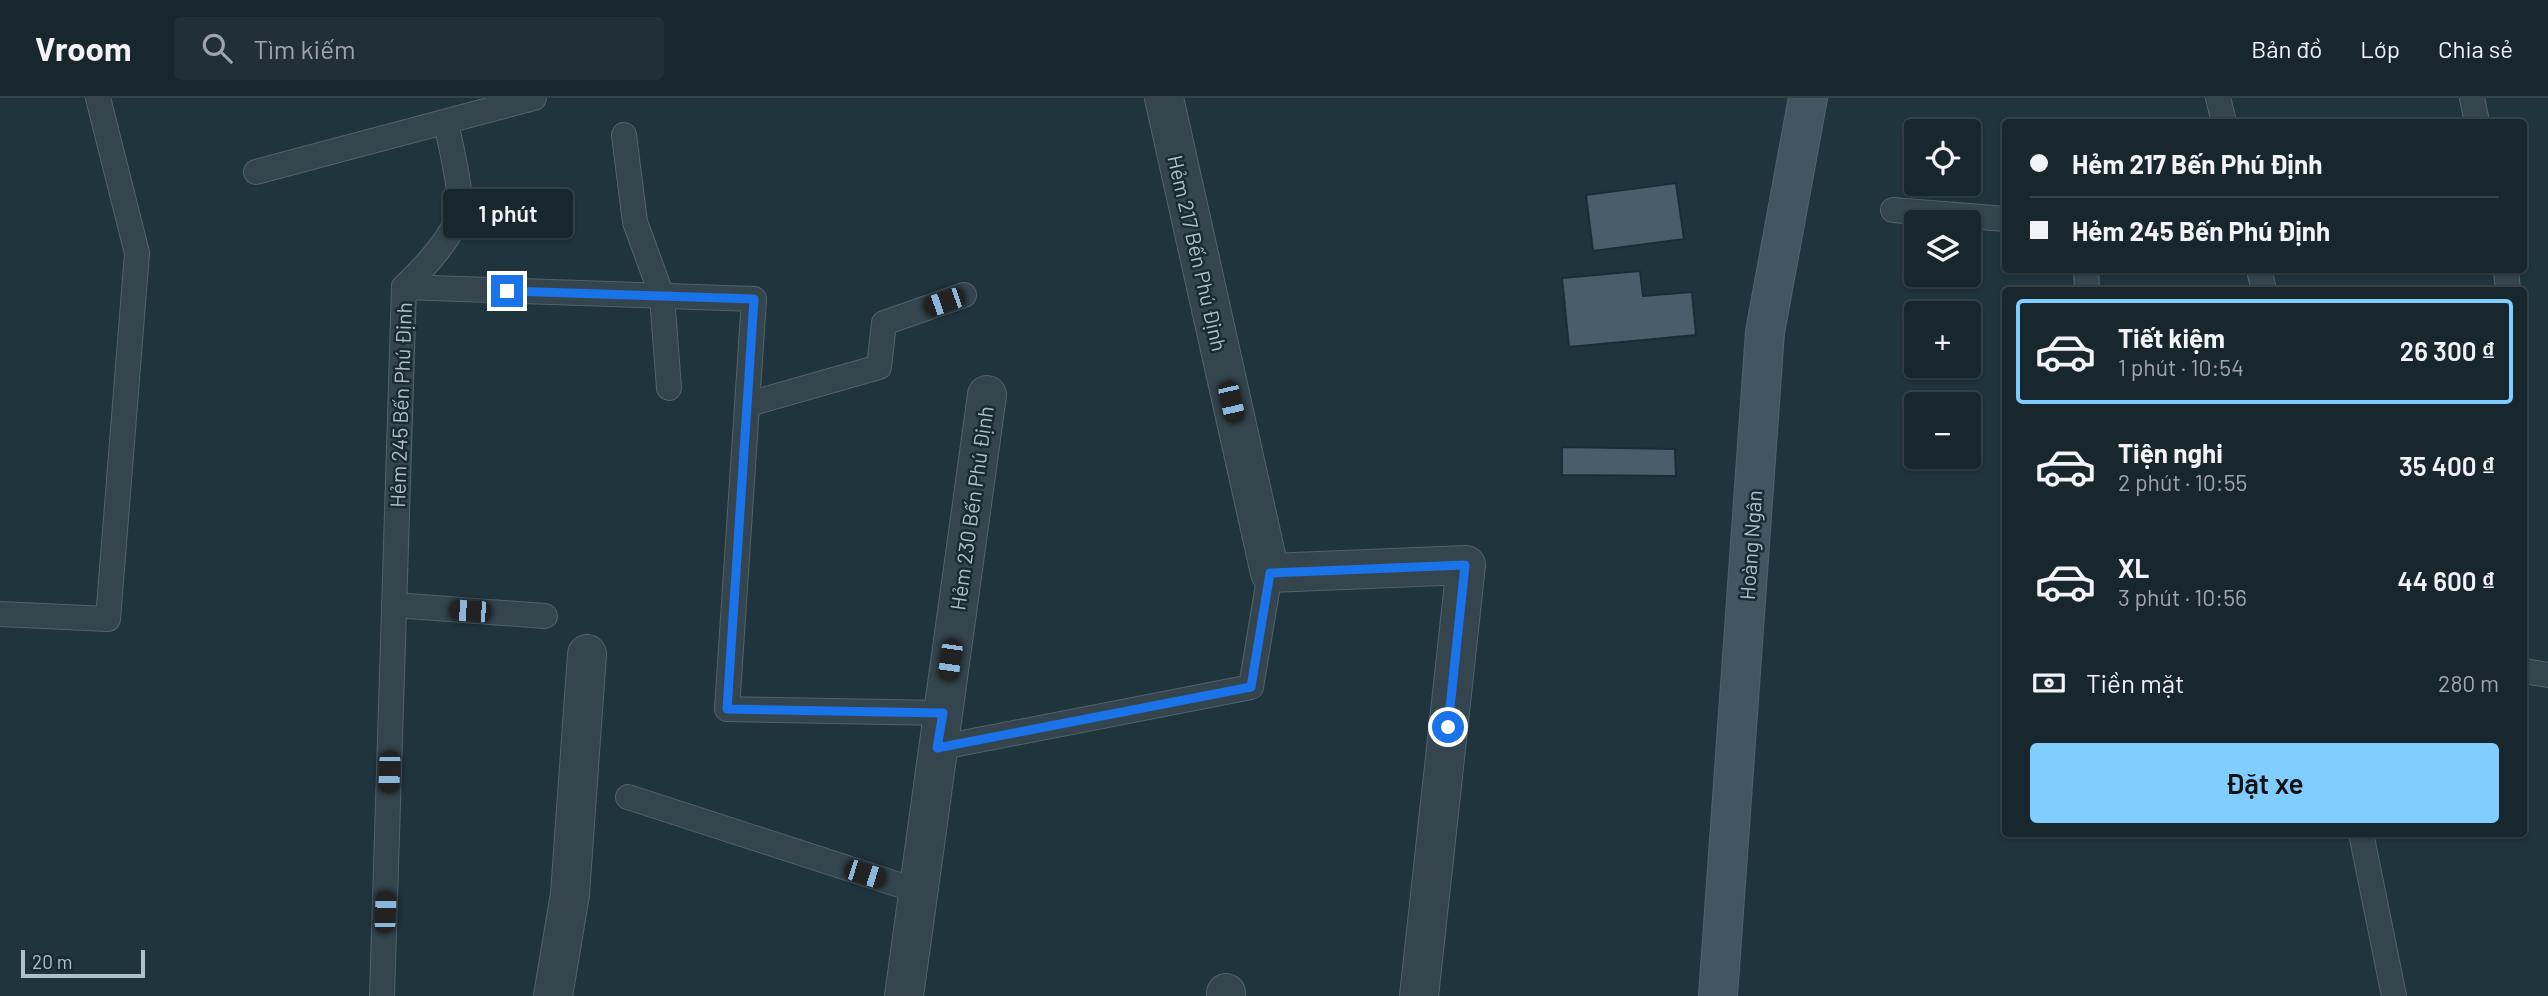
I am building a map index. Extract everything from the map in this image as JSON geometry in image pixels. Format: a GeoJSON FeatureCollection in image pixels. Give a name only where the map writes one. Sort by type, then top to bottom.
{"type":"FeatureCollection","features":[{"type":"Feature","properties":{"kind":"street","name":"Hẻm 217 Bến Phú Định"},"geometry":{"type":"LineString","coordinates":[[1164,98],[1270,573]]}},
{"type":"Feature","properties":{"kind":"street","name":"Hoàng Ngân"},"geometry":{"type":"LineString","coordinates":[[1718,996],[1765,332],[1808,98]]}},
{"type":"Feature","properties":{"kind":"street","name":"Hẻm 230 Bến Phú Định"},"geometry":{"type":"LineString","coordinates":[[904,996],[987,395]]}},
{"type":"Feature","properties":{"kind":"street"},"geometry":{"type":"LineString","coordinates":[[1270,573],[1465,565],[1419,996]]}},
{"type":"Feature","properties":{"kind":"street"},"geometry":{"type":"LineString","coordinates":[[553,996],[570,894],[587,654]]}},
{"type":"Feature","properties":{"kind":"lane"},"geometry":{"type":"LineString","coordinates":[[0,614],[107,619],[137,253],[98,98]]}},
{"type":"Feature","properties":{"kind":"lane"},"geometry":{"type":"LineString","coordinates":[[2218,98],[2223,119]]}},
{"type":"Feature","properties":{"kind":"lane"},"geometry":{"type":"LineString","coordinates":[[2472,98],[2476,119]]}},
{"type":"Feature","properties":{"kind":"lane"},"geometry":{"type":"LineString","coordinates":[[256,172],[523,100]]}},
{"type":"Feature","properties":{"kind":"lane"},"geometry":{"type":"LineString","coordinates":[[404,287],[440,246],[453,226],[460,205],[446,122]]}},
{"type":"Feature","properties":{"kind":"lane"},"geometry":{"type":"LineString","coordinates":[[624,135],[635,222],[662,296],[668,388]]}},
{"type":"Feature","properties":{"kind":"lane"},"geometry":{"type":"LineString","coordinates":[[1893,210],[2002,219]]}},
{"type":"Feature","properties":{"kind":"lane","name":"Hẻm 245 Bến Phú Định"},"geometry":{"type":"LineString","coordinates":[[383,996],[404,287],[754,299],[727,709],[940,731]]}},
{"type":"Feature","properties":{"kind":"lane"},"geometry":{"type":"LineString","coordinates":[[749,404],[879,367],[884,323],[964,295]]}},
{"type":"Feature","properties":{"kind":"lane"},"geometry":{"type":"LineString","coordinates":[[940,731],[1251,687],[1270,573]]}},
{"type":"Feature","properties":{"kind":"lane"},"geometry":{"type":"LineString","coordinates":[[394,605],[545,616]]}},
{"type":"Feature","properties":{"kind":"lane"},"geometry":{"type":"LineString","coordinates":[[2527,671],[2548,674]]}},
{"type":"Feature","properties":{"kind":"lane"},"geometry":{"type":"LineString","coordinates":[[628,797],[918,891]]}},
{"type":"Feature","properties":{"kind":"lane"},"geometry":{"type":"LineString","coordinates":[[2362,837],[2394,996]]}},
{"type":"Feature","properties":{"kind":"building"},"geometry":{"type":"Polygon","coordinates":[[[1676,183],[1684,239],[1593,251],[1586,195],[1676,183]]]}},
{"type":"Feature","properties":{"kind":"building"},"geometry":{"type":"Polygon","coordinates":[[[1640,271],[1643,296],[1692,292],[1696,335],[1569,347],[1562,278],[1640,271]]]}},
{"type":"Feature","properties":{"kind":"building"},"geometry":{"type":"Polygon","coordinates":[[[1562,447],[1675,449],[1676,476],[1562,475],[1562,447]]]}},
{"type":"Feature","properties":{"kind":"route"},"geometry":{"type":"LineString","coordinates":[[507,291],[754,299],[727,709],[943,713],[937,748],[1121,713],[1251,687],[1270,573],[1465,565],[1448,727]]}}]}
